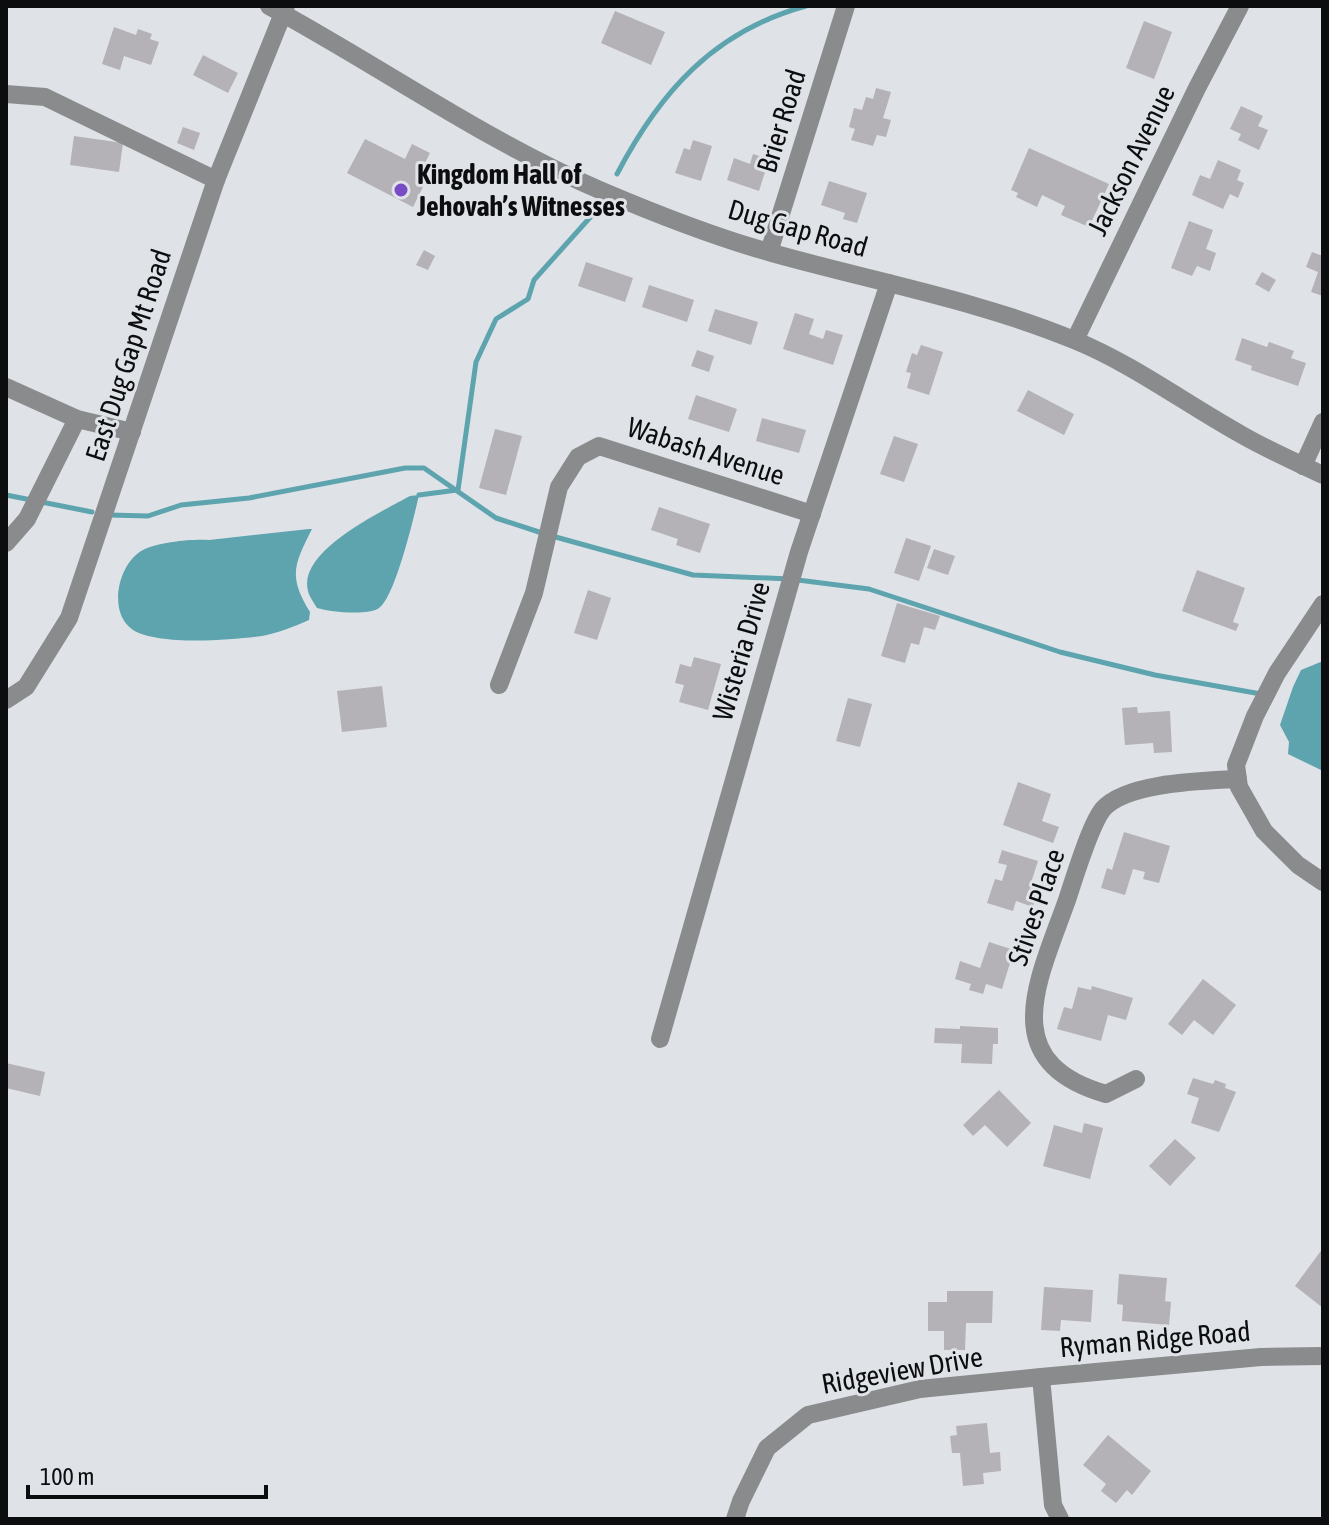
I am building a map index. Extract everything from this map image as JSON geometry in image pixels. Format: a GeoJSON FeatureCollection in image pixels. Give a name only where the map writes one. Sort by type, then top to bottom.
{"type":"FeatureCollection","features":[{"type":"Feature","properties":{"kind":"street","name":"Brier Road"},"geometry":{"type":"LineString","coordinates":[[769,252],[846,6]]}},
{"type":"Feature","properties":{"kind":"street","name":"Jackson Avenue"},"geometry":{"type":"LineString","coordinates":[[1075,340],[1240,6]]}},
{"type":"Feature","properties":{"kind":"street","name":"Dug Gap Road"},"geometry":{"type":"LineString","coordinates":[[279,9],[538,161],[600,190],[769,252],[993,311],[1075,340],[1126,366],[1243,436],[1323,475]]}},
{"type":"Feature","properties":{"kind":"street","name":"East Dug Gap Mt Road"},"geometry":{"type":"LineString","coordinates":[[6,700],[26,687],[69,618],[216,180],[279,9]]}},
{"type":"Feature","properties":{"kind":"street"},"geometry":{"type":"LineString","coordinates":[[6,94],[45,97],[216,180]]}},
{"type":"Feature","properties":{"kind":"street","name":"Wisteria Drive"},"geometry":{"type":"LineString","coordinates":[[660,1039],[812,514],[889,283]]}},
{"type":"Feature","properties":{"kind":"street"},"geometry":{"type":"LineString","coordinates":[[6,387],[77,419],[132,432]]}},
{"type":"Feature","properties":{"kind":"street"},"geometry":{"type":"LineString","coordinates":[[6,543],[31,511],[77,419]]}},
{"type":"Feature","properties":{"kind":"street"},"geometry":{"type":"LineString","coordinates":[[1303,466],[1323,422]]}},
{"type":"Feature","properties":{"kind":"street","name":"Wabash Avenue"},"geometry":{"type":"LineString","coordinates":[[499,685],[534,593],[559,487],[578,457],[599,446],[812,514]]}},
{"type":"Feature","properties":{"kind":"street"},"geometry":{"type":"LineString","coordinates":[[1323,604],[1302,638],[1290,649],[1255,716],[1236,765],[1239,787],[1264,831],[1298,865],[1323,882]]}},
{"type":"Feature","properties":{"kind":"street","name":"Stives Place"},"geometry":{"type":"LineString","coordinates":[[1136,1079],[1106,1094],[1072,1082],[1043,1056],[1034,1031],[1033,1007],[1045,963],[1085,847],[1103,809],[1135,790],[1238,779]]}},
{"type":"Feature","properties":{"kind":"street","name":"Ryman Ridge Road"},"geometry":{"type":"LineString","coordinates":[[1060,1519],[1053,1505],[1041,1377],[1233,1359],[1323,1356]]}},
{"type":"Feature","properties":{"kind":"street","name":"Ridgeview Drive"},"geometry":{"type":"LineString","coordinates":[[735,1519],[767,1448],[808,1415],[920,1389],[1041,1377]]}},
{"type":"Feature","properties":{"kind":"water"},"geometry":{"type":"Polygon","coordinates":[[[419,495],[397,573],[379,608],[358,613],[317,608],[308,591],[308,576],[328,547],[363,522],[410,496],[419,495]]]}},
{"type":"Feature","properties":{"kind":"water"},"geometry":{"type":"Polygon","coordinates":[[[312,529],[296,570],[298,589],[310,612],[309,620],[303,623],[262,636],[177,640],[133,630],[120,612],[118,601],[122,577],[134,556],[143,550],[175,542],[312,529]]]}},
{"type":"Feature","properties":{"kind":"water"},"geometry":{"type":"Polygon","coordinates":[[[1323,661],[1323,771],[1288,754],[1289,742],[1280,725],[1301,670],[1323,661]]]}},
{"type":"Feature","properties":{"kind":"building"},"geometry":{"type":"Polygon","coordinates":[[[615,11],[665,32],[651,65],[601,43],[615,11]]]}},
{"type":"Feature","properties":{"kind":"building"},"geometry":{"type":"Polygon","coordinates":[[[1144,21],[1172,32],[1154,79],[1126,68],[1144,21]]]}},
{"type":"Feature","properties":{"kind":"building"},"geometry":{"type":"Polygon","coordinates":[[[114,27],[136,35],[138,29],[152,34],[150,39],[159,42],[151,65],[124,56],[120,70],[102,64],[114,27]]]}},
{"type":"Feature","properties":{"kind":"building"},"geometry":{"type":"Polygon","coordinates":[[[203,55],[238,73],[228,93],[193,75],[203,55]]]}},
{"type":"Feature","properties":{"kind":"building"},"geometry":{"type":"Polygon","coordinates":[[[876,88],[891,92],[883,118],[891,120],[886,137],[877,135],[873,146],[851,140],[855,129],[849,127],[854,108],[862,110],[866,97],[873,99],[876,88]]]}},
{"type":"Feature","properties":{"kind":"building"},"geometry":{"type":"Polygon","coordinates":[[[1241,106],[1263,116],[1258,126],[1268,130],[1259,150],[1238,140],[1241,134],[1230,129],[1241,106]]]}},
{"type":"Feature","properties":{"kind":"building"},"geometry":{"type":"Polygon","coordinates":[[[183,127],[200,133],[194,150],[177,143],[183,127]]]}},
{"type":"Feature","properties":{"kind":"building"},"geometry":{"type":"Polygon","coordinates":[[[74,136],[123,143],[119,172],[70,165],[74,136]]]}},
{"type":"Feature","properties":{"kind":"building","name":"Kingdom Hall of Jehovah’s Witnesses"},"geometry":{"type":"Polygon","coordinates":[[[365,139],[405,159],[412,144],[430,153],[423,167],[431,171],[413,207],[347,173],[365,139]]]}},
{"type":"Feature","properties":{"kind":"building"},"geometry":{"type":"Polygon","coordinates":[[[693,140],[712,146],[701,181],[675,173],[684,148],[690,150],[693,140]]]}},
{"type":"Feature","properties":{"kind":"building"},"geometry":{"type":"Polygon","coordinates":[[[1029,148],[1109,184],[1089,227],[1061,215],[1065,206],[1042,195],[1037,207],[1016,197],[1018,193],[1011,190],[1029,148]]]}},
{"type":"Feature","properties":{"kind":"building"},"geometry":{"type":"Polygon","coordinates":[[[753,154],[769,159],[759,191],[727,180],[734,158],[750,164],[753,154]]]}},
{"type":"Feature","properties":{"kind":"building"},"geometry":{"type":"Polygon","coordinates":[[[1218,160],[1241,170],[1237,180],[1244,183],[1238,198],[1230,194],[1223,209],[1192,195],[1200,175],[1210,179],[1218,160]]]}},
{"type":"Feature","properties":{"kind":"building"},"geometry":{"type":"Polygon","coordinates":[[[829,181],[867,193],[857,223],[843,219],[845,213],[821,205],[829,181]]]}},
{"type":"Feature","properties":{"kind":"building"},"geometry":{"type":"Polygon","coordinates":[[[1189,221],[1213,230],[1206,249],[1216,253],[1210,271],[1197,266],[1192,276],[1171,268],[1189,221]]]}},
{"type":"Feature","properties":{"kind":"building"},"geometry":{"type":"Polygon","coordinates":[[[424,250],[435,256],[428,270],[416,265],[424,250]]]}},
{"type":"Feature","properties":{"kind":"building"},"geometry":{"type":"Polygon","coordinates":[[[1312,252],[1323,256],[1323,296],[1311,292],[1318,272],[1306,267],[1312,252]]]}},
{"type":"Feature","properties":{"kind":"building"},"geometry":{"type":"Polygon","coordinates":[[[586,262],[633,278],[625,302],[578,286],[586,262]]]}},
{"type":"Feature","properties":{"kind":"building"},"geometry":{"type":"Polygon","coordinates":[[[1262,272],[1276,280],[1269,292],[1255,284],[1262,272]]]}},
{"type":"Feature","properties":{"kind":"building"},"geometry":{"type":"Polygon","coordinates":[[[649,285],[694,300],[687,322],[642,307],[649,285]]]}},
{"type":"Feature","properties":{"kind":"building"},"geometry":{"type":"Polygon","coordinates":[[[715,309],[758,322],[751,345],[708,331],[715,309]]]}},
{"type":"Feature","properties":{"kind":"building"},"geometry":{"type":"Polygon","coordinates":[[[795,313],[814,319],[809,334],[823,339],[826,330],[843,335],[833,365],[783,349],[795,313]]]}},
{"type":"Feature","properties":{"kind":"building"},"geometry":{"type":"Polygon","coordinates":[[[1242,338],[1267,347],[1269,342],[1294,351],[1291,358],[1306,363],[1298,386],[1251,370],[1252,366],[1235,360],[1242,338]]]}},
{"type":"Feature","properties":{"kind":"building"},"geometry":{"type":"Polygon","coordinates":[[[921,345],[943,352],[929,395],[907,388],[911,373],[906,372],[912,353],[917,355],[921,345]]]}},
{"type":"Feature","properties":{"kind":"building"},"geometry":{"type":"Polygon","coordinates":[[[697,350],[714,356],[709,372],[691,366],[697,350]]]}},
{"type":"Feature","properties":{"kind":"building"},"geometry":{"type":"Polygon","coordinates":[[[1028,390],[1074,414],[1064,435],[1017,411],[1028,390]]]}},
{"type":"Feature","properties":{"kind":"building"},"geometry":{"type":"Polygon","coordinates":[[[696,395],[737,409],[729,432],[688,419],[696,395]]]}},
{"type":"Feature","properties":{"kind":"building"},"geometry":{"type":"Polygon","coordinates":[[[762,418],[806,430],[799,453],[756,441],[762,418]]]}},
{"type":"Feature","properties":{"kind":"building"},"geometry":{"type":"Polygon","coordinates":[[[495,429],[522,436],[506,495],[479,488],[495,429]]]}},
{"type":"Feature","properties":{"kind":"building"},"geometry":{"type":"Polygon","coordinates":[[[894,436],[918,444],[904,482],[880,474],[894,436]]]}},
{"type":"Feature","properties":{"kind":"building"},"geometry":{"type":"Polygon","coordinates":[[[659,507],[710,524],[700,553],[676,545],[678,539],[651,530],[659,507]]]}},
{"type":"Feature","properties":{"kind":"building"},"geometry":{"type":"Polygon","coordinates":[[[906,538],[931,546],[919,581],[894,573],[906,538]]]}},
{"type":"Feature","properties":{"kind":"building"},"geometry":{"type":"Polygon","coordinates":[[[934,549],[955,556],[948,575],[927,568],[934,549]]]}},
{"type":"Feature","properties":{"kind":"building"},"geometry":{"type":"Polygon","coordinates":[[[1197,570],[1245,588],[1233,622],[1239,624],[1236,631],[1182,611],[1197,570]]]}},
{"type":"Feature","properties":{"kind":"building"},"geometry":{"type":"Polygon","coordinates":[[[588,590],[611,598],[597,640],[574,633],[588,590]]]}},
{"type":"Feature","properties":{"kind":"building"},"geometry":{"type":"Polygon","coordinates":[[[897,603],[940,616],[935,630],[924,627],[919,645],[911,643],[905,663],[881,656],[897,603]]]}},
{"type":"Feature","properties":{"kind":"building"},"geometry":{"type":"Polygon","coordinates":[[[694,657],[721,664],[708,710],[679,702],[684,685],[675,683],[680,664],[691,667],[694,657]]]}},
{"type":"Feature","properties":{"kind":"building"},"geometry":{"type":"Polygon","coordinates":[[[382,686],[387,727],[342,732],[337,691],[382,686]]]}},
{"type":"Feature","properties":{"kind":"building"},"geometry":{"type":"Polygon","coordinates":[[[848,698],[872,704],[860,747],[836,741],[848,698]]]}},
{"type":"Feature","properties":{"kind":"building"},"geometry":{"type":"Polygon","coordinates":[[[1137,707],[1138,713],[1170,711],[1172,752],[1154,753],[1153,743],[1125,745],[1122,708],[1137,707]]]}},
{"type":"Feature","properties":{"kind":"building"},"geometry":{"type":"Polygon","coordinates":[[[1018,782],[1051,794],[1042,821],[1059,827],[1053,843],[1003,825],[1018,782]]]}},
{"type":"Feature","properties":{"kind":"building"},"geometry":{"type":"Polygon","coordinates":[[[1124,832],[1170,846],[1159,883],[1143,879],[1145,872],[1133,869],[1125,895],[1101,888],[1107,868],[1112,870],[1124,832]]]}},
{"type":"Feature","properties":{"kind":"building"},"geometry":{"type":"Polygon","coordinates":[[[1002,850],[1038,861],[1030,886],[1039,889],[1033,907],[1016,901],[1013,911],[987,903],[995,879],[1002,881],[1007,865],[998,863],[1002,850]]]}},
{"type":"Feature","properties":{"kind":"building"},"geometry":{"type":"Polygon","coordinates":[[[989,942],[1014,950],[1002,989],[986,984],[983,994],[969,990],[971,984],[955,979],[960,961],[980,968],[989,942]]]}},
{"type":"Feature","properties":{"kind":"building"},"geometry":{"type":"Polygon","coordinates":[[[1203,979],[1236,1005],[1213,1035],[1194,1020],[1182,1035],[1168,1024],[1203,979]]]}},
{"type":"Feature","properties":{"kind":"building"},"geometry":{"type":"Polygon","coordinates":[[[1092,986],[1133,998],[1126,1020],[1108,1015],[1101,1041],[1057,1029],[1064,1007],[1072,1009],[1078,987],[1091,990],[1092,986]]]}},
{"type":"Feature","properties":{"kind":"building"},"geometry":{"type":"Polygon","coordinates":[[[960,1026],[998,1028],[998,1044],[993,1044],[992,1064],[961,1063],[962,1044],[934,1043],[935,1028],[960,1029],[960,1026]]]}},
{"type":"Feature","properties":{"kind":"building"},"geometry":{"type":"Polygon","coordinates":[[[6,1063],[45,1072],[40,1096],[6,1088],[6,1063]]]}},
{"type":"Feature","properties":{"kind":"building"},"geometry":{"type":"Polygon","coordinates":[[[1193,1078],[1213,1084],[1215,1080],[1236,1092],[1219,1132],[1191,1123],[1199,1098],[1187,1094],[1193,1078]]]}},
{"type":"Feature","properties":{"kind":"building"},"geometry":{"type":"Polygon","coordinates":[[[999,1090],[1031,1123],[1007,1147],[985,1125],[973,1136],[963,1125],[999,1090]]]}},
{"type":"Feature","properties":{"kind":"building"},"geometry":{"type":"Polygon","coordinates":[[[1084,1123],[1103,1128],[1090,1179],[1043,1166],[1054,1125],[1082,1133],[1084,1123]]]}},
{"type":"Feature","properties":{"kind":"building"},"geometry":{"type":"Polygon","coordinates":[[[1175,1139],[1196,1158],[1170,1186],[1149,1166],[1175,1139]]]}},
{"type":"Feature","properties":{"kind":"building"},"geometry":{"type":"Polygon","coordinates":[[[1323,1248],[1323,1308],[1295,1286],[1323,1248]]]}},
{"type":"Feature","properties":{"kind":"building"},"geometry":{"type":"Polygon","coordinates":[[[1119,1274],[1167,1278],[1165,1301],[1171,1302],[1169,1325],[1122,1321],[1123,1305],[1117,1304],[1119,1274]]]}},
{"type":"Feature","properties":{"kind":"building"},"geometry":{"type":"Polygon","coordinates":[[[1044,1287],[1093,1290],[1091,1322],[1061,1320],[1060,1331],[1041,1330],[1044,1287]]]}},
{"type":"Feature","properties":{"kind":"building"},"geometry":{"type":"Polygon","coordinates":[[[947,1291],[993,1291],[992,1323],[966,1323],[965,1350],[944,1350],[944,1331],[928,1331],[928,1302],[947,1302],[947,1291]]]}},
{"type":"Feature","properties":{"kind":"building"},"geometry":{"type":"Polygon","coordinates":[[[987,1423],[990,1453],[1000,1452],[1001,1471],[983,1473],[984,1484],[963,1486],[960,1453],[952,1453],[950,1436],[957,1435],[956,1426],[987,1423]]]}},
{"type":"Feature","properties":{"kind":"building"},"geometry":{"type":"Polygon","coordinates":[[[1108,1435],[1151,1471],[1132,1495],[1127,1490],[1116,1503],[1101,1491],[1106,1484],[1083,1465],[1108,1435]]]}},
{"type":"Feature","properties":{"kind":"waterway"},"geometry":{"type":"LineString","coordinates":[[617,174],[652,117],[671,91],[693,69],[744,31],[806,6]]}},
{"type":"Feature","properties":{"kind":"waterway"},"geometry":{"type":"LineString","coordinates":[[458,490],[476,362],[496,319],[528,299],[534,280],[594,213]]}},
{"type":"Feature","properties":{"kind":"waterway"},"geometry":{"type":"LineString","coordinates":[[109,515],[148,516],[181,505],[249,498],[405,468],[424,468],[496,518],[542,533]]}},
{"type":"Feature","properties":{"kind":"waterway"},"geometry":{"type":"LineString","coordinates":[[419,495],[457,490]]}},
{"type":"Feature","properties":{"kind":"waterway"},"geometry":{"type":"LineString","coordinates":[[6,495],[92,512]]}},
{"type":"Feature","properties":{"kind":"waterway"},"geometry":{"type":"LineString","coordinates":[[552,536],[693,575],[790,579],[869,589],[1060,652],[1155,675],[1261,694]]}},
{"type":"Feature","properties":{"kind":"place","name":"Kingdom Hall of Jehovah’s Witnesses"},"geometry":{"type":"Point","coordinates":[401,190]}}]}
